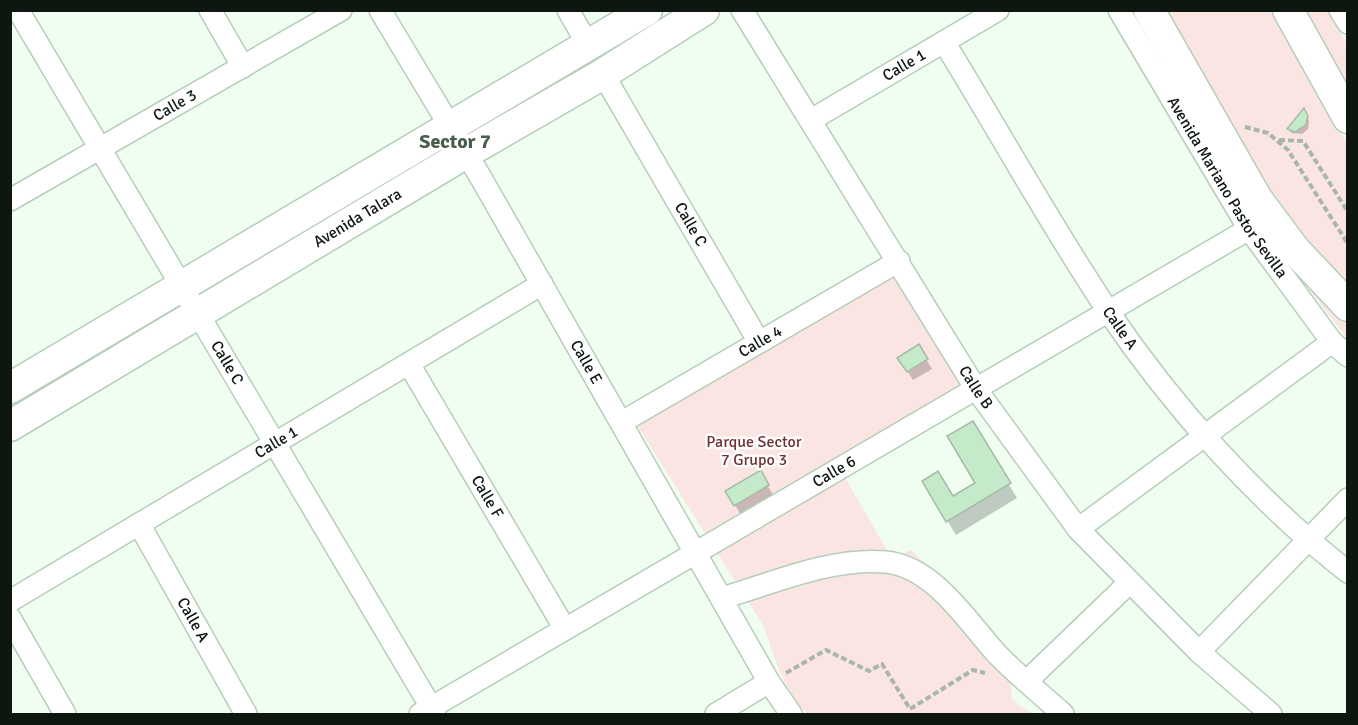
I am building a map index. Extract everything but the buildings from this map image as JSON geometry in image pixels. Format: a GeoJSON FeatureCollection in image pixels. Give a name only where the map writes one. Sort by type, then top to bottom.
{"type":"FeatureCollection","features":[{"type":"Feature","properties":{"kind":"street","name":"Calle C"},"geometry":{"type":"LineString","coordinates":[[18,10],[199,314],[429,712]]}},
{"type":"Feature","properties":{"kind":"street"},"geometry":{"type":"LineString","coordinates":[[210,10],[243,66]]}},
{"type":"Feature","properties":{"kind":"street","name":"Calle 3"},"geometry":{"type":"LineString","coordinates":[[10,200],[341,10]]}},
{"type":"Feature","properties":{"kind":"street","name":"Calle E"},"geometry":{"type":"LineString","coordinates":[[380,10],[466,153],[770,682],[791,714]]}},
{"type":"Feature","properties":{"kind":"street"},"geometry":{"type":"LineString","coordinates":[[568,10],[588,45]]}},
{"type":"Feature","properties":{"kind":"street","name":"Avenida Talara"},"geometry":{"type":"LineString","coordinates":[[10,388],[647,10]]}},
{"type":"Feature","properties":{"kind":"street","name":"Avenida Talara"},"geometry":{"type":"LineString","coordinates":[[10,426],[466,153],[603,75],[704,10]]}},
{"type":"Feature","properties":{"kind":"street","name":"Calle B"},"geometry":{"type":"LineString","coordinates":[[742,10],[976,388],[1078,529],[1199,652],[1271,714]]}},
{"type":"Feature","properties":{"kind":"street","name":"Calle 1"},"geometry":{"type":"LineString","coordinates":[[811,120],[998,10]]}},
{"type":"Feature","properties":{"kind":"street","name":"Avenida Mariano Pastor Sevilla"},"geometry":{"type":"LineString","coordinates":[[1119,10],[1249,229],[1332,342],[1347,357]]}},
{"type":"Feature","properties":{"kind":"street","name":"Avenida Mariano Pastor Sevilla"},"geometry":{"type":"LineString","coordinates":[[1149,10],[1257,199],[1294,250],[1347,306]]}},
{"type":"Feature","properties":{"kind":"street"},"geometry":{"type":"LineString","coordinates":[[1288,10],[1347,118]]}},
{"type":"Feature","properties":{"kind":"street"},"geometry":{"type":"LineString","coordinates":[[1340,10],[1347,23]]}},
{"type":"Feature","properties":{"kind":"street","name":"Calle A"},"geometry":{"type":"LineString","coordinates":[[944,42],[1109,311],[1203,434],[1306,540],[1347,572]]}},
{"type":"Feature","properties":{"kind":"street","name":"Calle C"},"geometry":{"type":"LineString","coordinates":[[603,75],[759,342]]}},
{"type":"Feature","properties":{"kind":"street","name":"Calle 6"},"geometry":{"type":"LineString","coordinates":[[429,712],[565,629],[1249,229]]}},
{"type":"Feature","properties":{"kind":"street","name":"Calle 4"},"geometry":{"type":"LineString","coordinates":[[622,422],[899,261]]}},
{"type":"Feature","properties":{"kind":"street","name":"Calle 1"},"geometry":{"type":"LineString","coordinates":[[10,601],[542,284]]}},
{"type":"Feature","properties":{"kind":"street"},"geometry":{"type":"LineString","coordinates":[[1078,529],[1203,434],[1332,342]]}},
{"type":"Feature","properties":{"kind":"street","name":"Calle F"},"geometry":{"type":"LineString","coordinates":[[409,363],[565,629]]}},
{"type":"Feature","properties":{"kind":"street"},"geometry":{"type":"LineString","coordinates":[[1199,652],[1347,499]]}},
{"type":"Feature","properties":{"kind":"street","name":"Calle A"},"geometry":{"type":"LineString","coordinates":[[139,524],[246,714]]}},
{"type":"Feature","properties":{"kind":"street"},"geometry":{"type":"LineString","coordinates":[[722,598],[827,567],[888,562],[912,569],[955,603],[997,653],[1064,714]]}},
{"type":"Feature","properties":{"kind":"street"},"geometry":{"type":"LineString","coordinates":[[1027,681],[1129,583]]}},
{"type":"Feature","properties":{"kind":"street"},"geometry":{"type":"LineString","coordinates":[[10,618],[65,714]]}},
{"type":"Feature","properties":{"kind":"street"},"geometry":{"type":"LineString","coordinates":[[716,714],[770,682]]}},
{"type":"Feature","properties":{"kind":"path"},"geometry":{"type":"LineString","coordinates":[[1347,212],[1304,141],[1278,140],[1288,150],[1347,244]]}},
{"type":"Feature","properties":{"kind":"path"},"geometry":{"type":"LineString","coordinates":[[770,682],[826,650],[869,671],[882,664],[910,709],[973,670],[1027,681]]}},
{"type":"Feature","properties":{"kind":"green space"},"geometry":{"type":"Polygon","coordinates":[[[1163,11],[1272,11],[1347,143],[1347,290],[1284,212],[1163,11]]]}},
{"type":"Feature","properties":{"kind":"green space"},"geometry":{"type":"Polygon","coordinates":[[[1299,11],[1328,11],[1347,44],[1347,96],[1299,11]]]}},
{"type":"Feature","properties":{"kind":"green space"},"geometry":{"type":"Polygon","coordinates":[[[1262,229],[1347,320],[1347,338],[1262,229]]]}},
{"type":"Feature","properties":{"kind":"green space","name":"Parque Sector 7 Grupo 3"},"geometry":{"type":"Polygon","coordinates":[[[892,275],[964,388],[837,464],[891,557],[912,550],[1008,655],[1012,699],[1032,714],[808,714],[787,685],[764,627],[635,422],[892,275]]]}},
{"type":"Feature","properties":{"kind":"district","name":"Sector 7"},"geometry":{"type":"Point","coordinates":[455,141]}}]}
